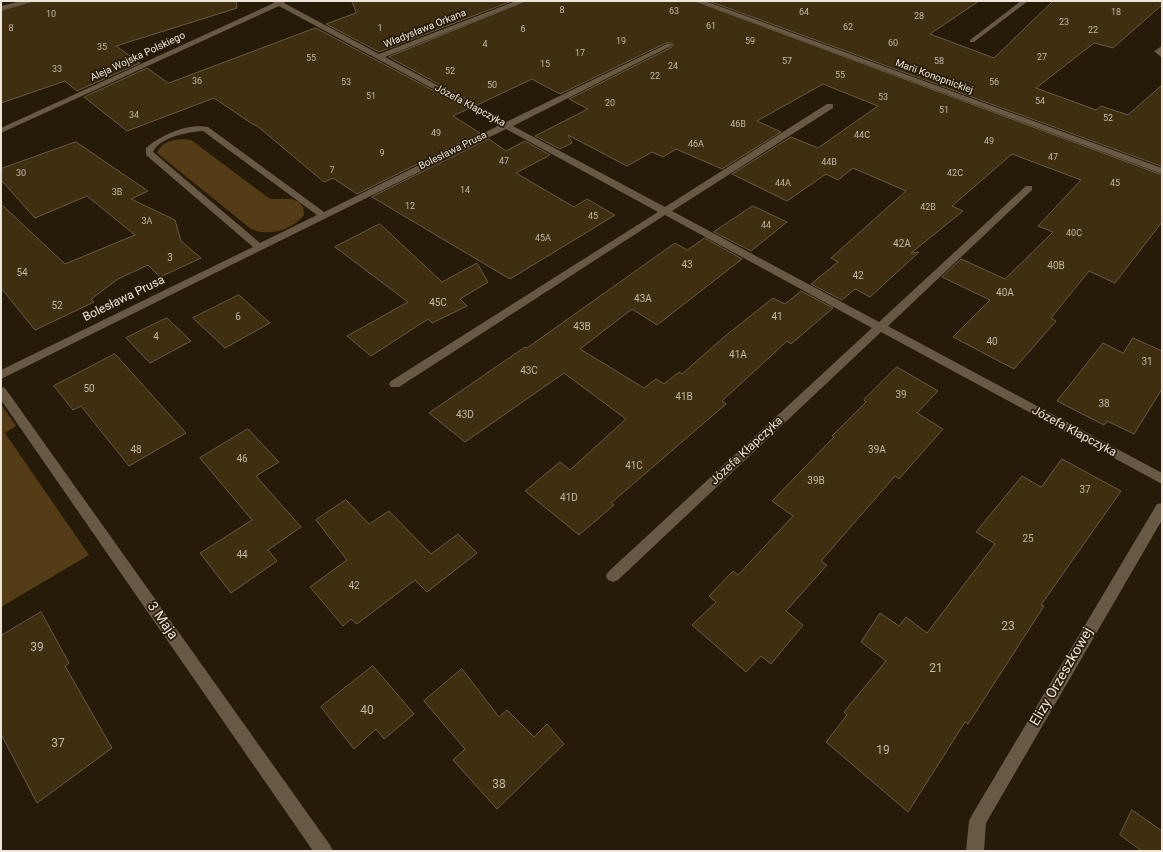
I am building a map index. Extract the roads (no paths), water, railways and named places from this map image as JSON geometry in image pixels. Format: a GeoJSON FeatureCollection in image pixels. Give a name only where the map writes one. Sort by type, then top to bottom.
{"type":"FeatureCollection","features":[{"type":"Feature","properties":{"kind":"street"},"geometry":{"type":"LineString","coordinates":[[1,8],[30,1]]}},
{"type":"Feature","properties":{"kind":"street","name":"Władysława Orkana"},"geometry":{"type":"LineString","coordinates":[[379,57],[522,1]]}},
{"type":"Feature","properties":{"kind":"street","name":"Marii Konopnickiej"},"geometry":{"type":"LineString","coordinates":[[699,1],[1162,171]]}},
{"type":"Feature","properties":{"kind":"street"},"geometry":{"type":"LineString","coordinates":[[972,41],[1025,1]]}},
{"type":"Feature","properties":{"kind":"street","name":"Józefa Kłapczyka"},"geometry":{"type":"LineString","coordinates":[[279,2],[665,212],[1162,479]]}},
{"type":"Feature","properties":{"kind":"street","name":"Aleja Wojska Polskiego"},"geometry":{"type":"LineString","coordinates":[[1,132],[279,2]]}},
{"type":"Feature","properties":{"kind":"street","name":"Bolesława Prusa"},"geometry":{"type":"LineString","coordinates":[[1,375],[505,125],[669,46]]}},
{"type":"Feature","properties":{"kind":"street"},"geometry":{"type":"LineString","coordinates":[[1162,48],[1158,51],[1162,56]]}},
{"type":"Feature","properties":{"kind":"street"},"geometry":{"type":"LineString","coordinates":[[395,384],[830,106]]}},
{"type":"Feature","properties":{"kind":"street"},"geometry":{"type":"LineString","coordinates":[[259,247],[149,154],[149,150],[161,140],[176,134],[190,130],[205,129],[323,215]]}},
{"type":"Feature","properties":{"kind":"street","name":"Józefa Kłapczyka"},"geometry":{"type":"LineString","coordinates":[[613,576],[1029,188]]}},
{"type":"Feature","properties":{"kind":"street","name":"3 Maja"},"geometry":{"type":"LineString","coordinates":[[1,391],[324,851]]}},
{"type":"Feature","properties":{"kind":"street","name":"Elizy Orzeszkowej"},"geometry":{"type":"LineString","coordinates":[[975,851],[978,821],[1162,508]]}}]}
